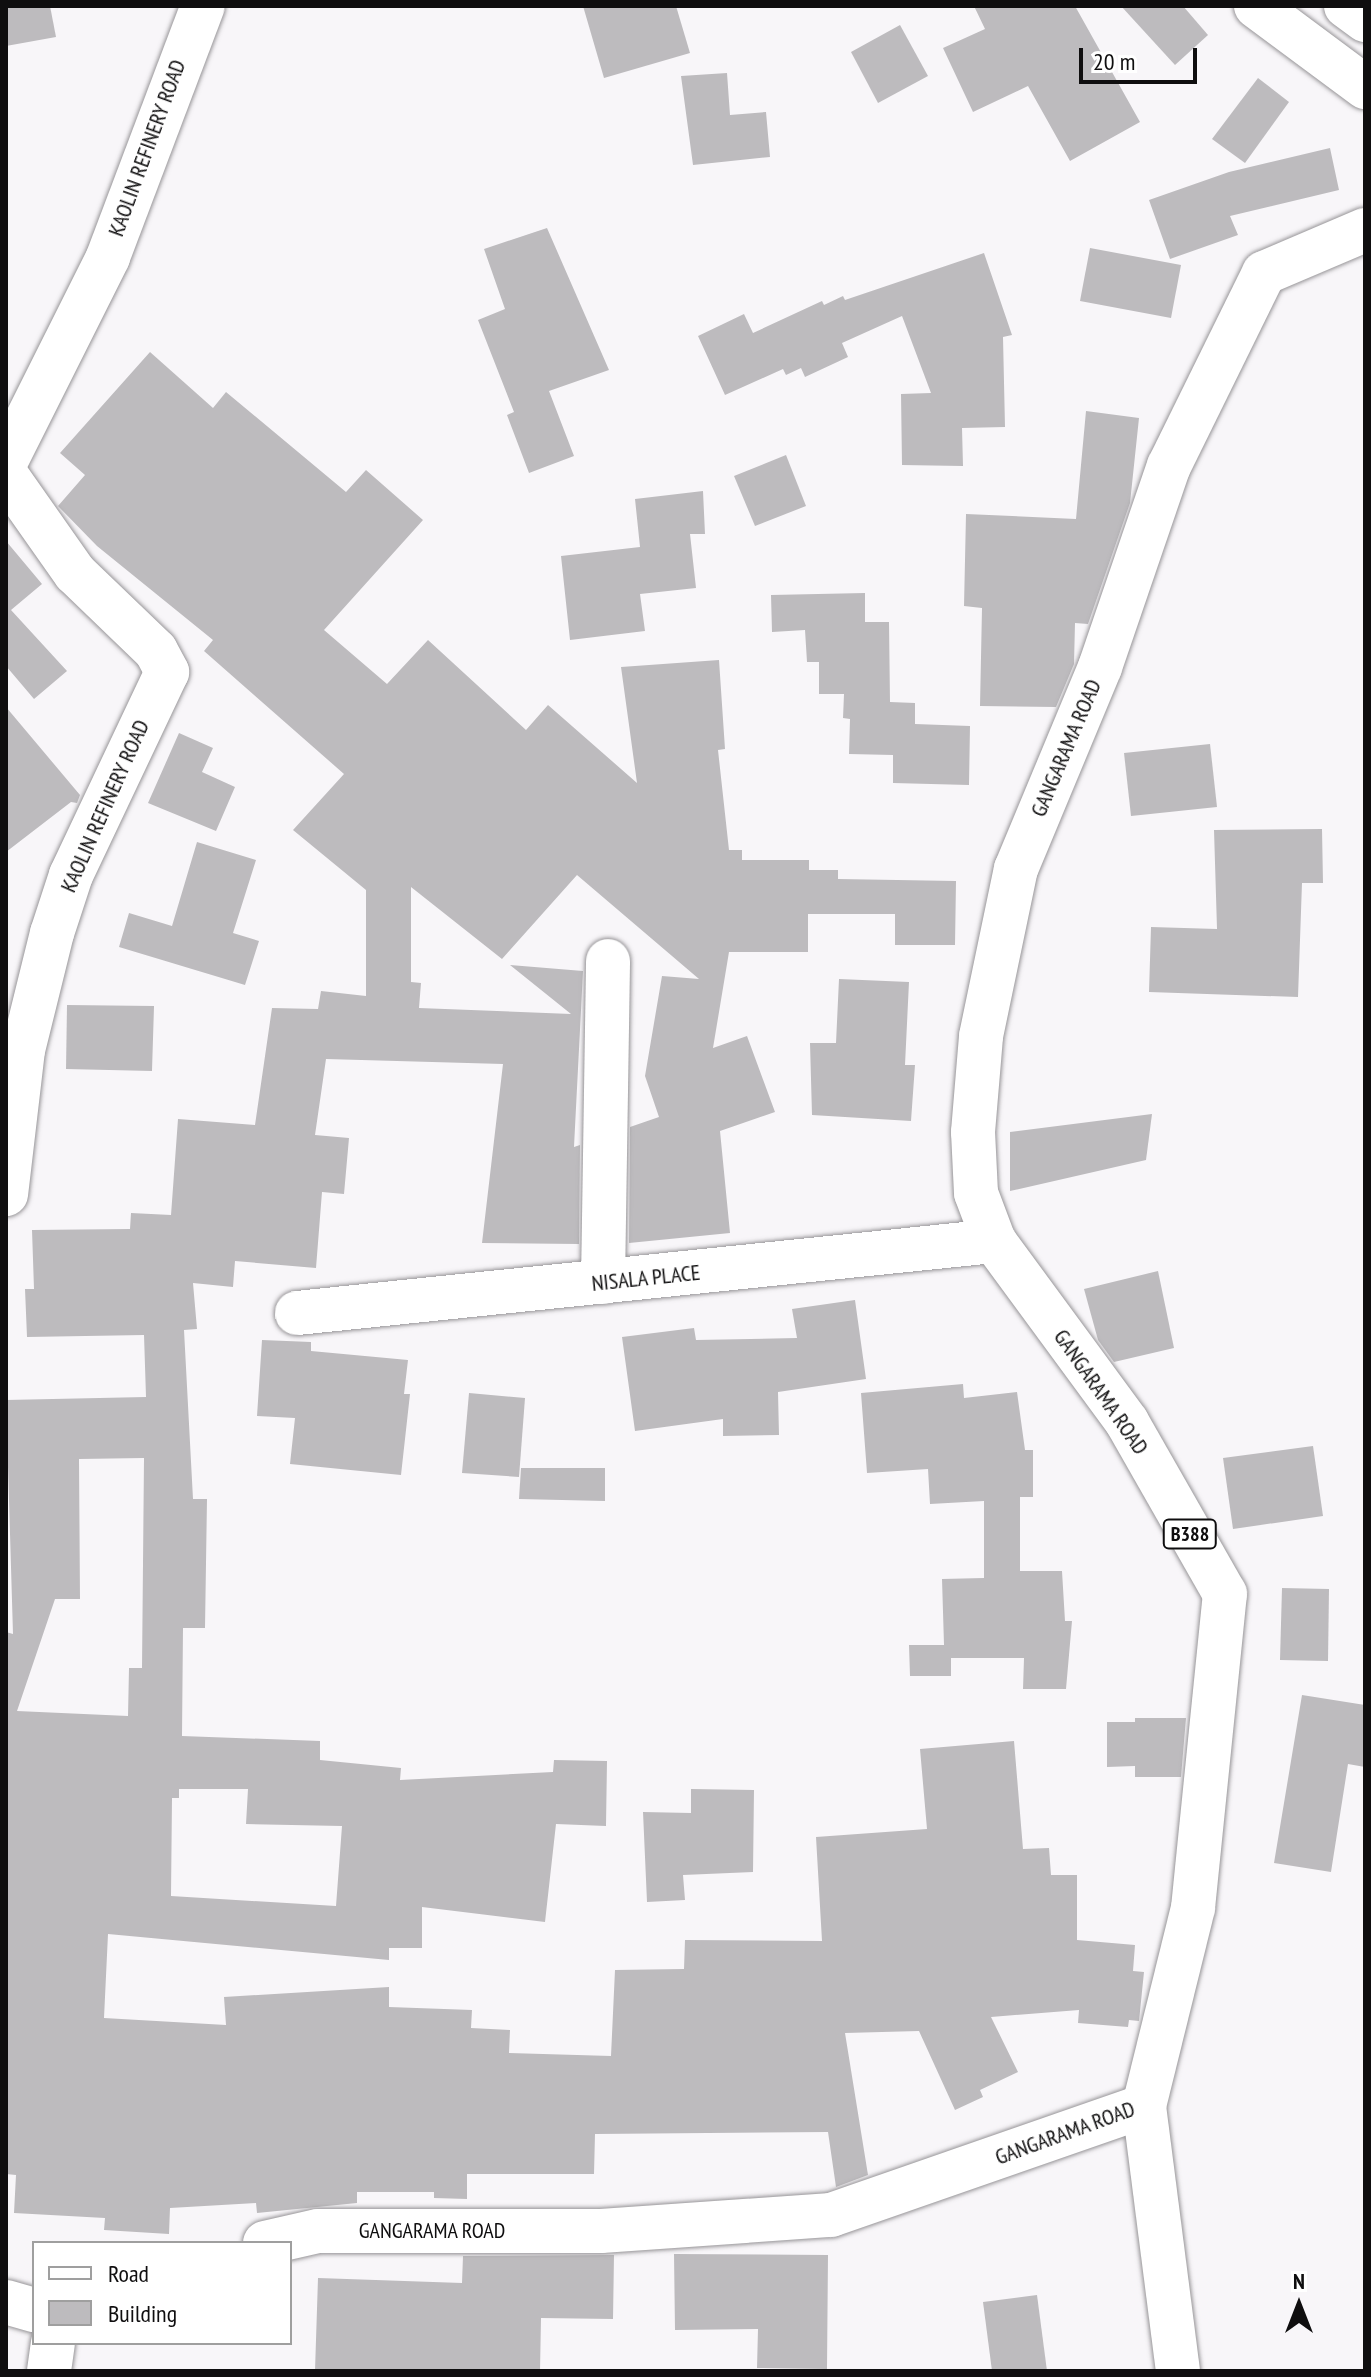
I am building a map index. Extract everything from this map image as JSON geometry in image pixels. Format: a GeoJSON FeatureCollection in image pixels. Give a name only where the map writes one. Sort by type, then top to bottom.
{"type":"FeatureCollection","features":[{"type":"Feature","properties":{"kind":"main road","name":"KAOLIN REFINERY ROAD"},"geometry":{"type":"LineString","coordinates":[[6,461],[108,257],[203,6]]}},
{"type":"Feature","properties":{"kind":"main road"},"geometry":{"type":"LineString","coordinates":[[1256,6],[1365,87]]}},
{"type":"Feature","properties":{"kind":"main road"},"geometry":{"type":"LineString","coordinates":[[1346,6],[1365,20]]}},
{"type":"Feature","properties":{"kind":"main road","name":"GANGARAMA ROAD"},"geometry":{"type":"LineString","coordinates":[[274,2241],[318,2231],[601,2231],[831,2215],[1144,2106],[1193,1908],[1225,1594],[1127,1422],[994,1241],[976,1193],[973,1132],[986,996],[1016,869],[1100,667],[1169,466],[1264,273],[1365,230]]}},
{"type":"Feature","properties":{"kind":"main road","name":"KAOLIN REFINERY ROAD"},"geometry":{"type":"LineString","coordinates":[[6,475],[75,573],[156,651],[167,672],[71,875],[52,933],[23,1050],[6,1194]]}},
{"type":"Feature","properties":{"kind":"main road"},"geometry":{"type":"LineString","coordinates":[[603,1282],[608,961]]}},
{"type":"Feature","properties":{"kind":"main road","name":"NISALA PLACE"},"geometry":{"type":"LineString","coordinates":[[297,1313],[994,1241]]}},
{"type":"Feature","properties":{"kind":"main road"},"geometry":{"type":"LineString","coordinates":[[1144,2106],[1178,2371]]}},
{"type":"Feature","properties":{"kind":"main road"},"geometry":{"type":"LineString","coordinates":[[6,2302],[32,2309]]}},
{"type":"Feature","properties":{"kind":"main road"},"geometry":{"type":"LineString","coordinates":[[49,2371],[53,2345]]}},
{"type":"Feature","properties":{"kind":"building"},"geometry":{"type":"Polygon","coordinates":[[[6,6],[50,6],[56,37],[6,46],[6,6]]]}},
{"type":"Feature","properties":{"kind":"building"},"geometry":{"type":"Polygon","coordinates":[[[583,6],[676,6],[690,53],[604,78],[583,6]]]}},
{"type":"Feature","properties":{"kind":"building"},"geometry":{"type":"Polygon","coordinates":[[[974,6],[1075,6],[1140,122],[1070,161],[1028,86],[973,112],[943,48],[985,29],[974,6]]]}},
{"type":"Feature","properties":{"kind":"building"},"geometry":{"type":"Polygon","coordinates":[[[1121,6],[1183,6],[1208,35],[1175,65],[1121,6]]]}},
{"type":"Feature","properties":{"kind":"building"},"geometry":{"type":"Polygon","coordinates":[[[900,25],[928,76],[878,103],[851,52],[900,25]]]}},
{"type":"Feature","properties":{"kind":"building"},"geometry":{"type":"Polygon","coordinates":[[[727,73],[730,115],[766,112],[770,157],[693,165],[681,76],[727,73]]]}},
{"type":"Feature","properties":{"kind":"building"},"geometry":{"type":"Polygon","coordinates":[[[1258,78],[1289,102],[1245,163],[1212,139],[1258,78]]]}},
{"type":"Feature","properties":{"kind":"building"},"geometry":{"type":"Polygon","coordinates":[[[1330,148],[1339,190],[1230,216],[1238,235],[1170,259],[1149,200],[1229,172],[1330,148]]]}},
{"type":"Feature","properties":{"kind":"building"},"geometry":{"type":"Polygon","coordinates":[[[547,228],[609,370],[549,391],[574,456],[529,473],[507,415],[514,412],[478,320],[505,309],[484,249],[547,228]]]}},
{"type":"Feature","properties":{"kind":"building"},"geometry":{"type":"Polygon","coordinates":[[[1090,248],[1181,265],[1171,318],[1080,301],[1090,248]]]}},
{"type":"Feature","properties":{"kind":"building"},"geometry":{"type":"Polygon","coordinates":[[[984,253],[1012,335],[1003,337],[1005,427],[962,428],[963,466],[902,465],[901,394],[931,393],[902,316],[842,343],[848,357],[805,377],[801,368],[786,375],[783,369],[725,395],[698,336],[744,314],[753,333],[822,301],[824,305],[843,296],[845,300],[984,253]]]}},
{"type":"Feature","properties":{"kind":"building"},"geometry":{"type":"Polygon","coordinates":[[[150,352],[213,408],[226,392],[346,492],[366,470],[423,520],[324,630],[387,684],[428,640],[526,730],[548,705],[637,783],[621,667],[719,660],[725,749],[718,750],[729,850],[742,850],[742,860],[809,860],[809,870],[838,870],[838,879],[956,881],[955,945],[895,945],[895,914],[808,914],[808,952],[729,952],[713,1048],[747,1036],[775,1112],[720,1131],[730,1233],[629,1243],[630,1127],[659,1117],[645,1076],[662,976],[699,979],[577,875],[502,959],[411,887],[411,982],[421,983],[419,1008],[571,1014],[510,965],[583,971],[574,1147],[580,1145],[579,1244],[482,1243],[503,1064],[326,1059],[315,1135],[349,1138],[344,1194],[322,1192],[316,1268],[235,1261],[233,1287],[193,1283],[197,1329],[184,1330],[193,1499],[207,1499],[205,1628],[183,1628],[182,1736],[320,1741],[320,1760],[401,1768],[400,1780],[553,1772],[554,1760],[607,1761],[606,1826],[556,1824],[545,1922],[422,1907],[422,1948],[389,1948],[389,1960],[108,1934],[104,2018],[226,2025],[224,1997],[389,1987],[389,2007],[472,2010],[471,2028],[510,2030],[509,2053],[611,2056],[615,1970],[684,1969],[685,1940],[822,1941],[816,1837],[927,1829],[920,1749],[1014,1741],[1023,1849],[1049,1848],[1051,1875],[1077,1875],[1077,1940],[1135,1945],[1133,1971],[1144,1972],[1139,2021],[1129,2020],[1128,2027],[1078,2023],[1079,2010],[991,2017],[1018,2072],[980,2090],[983,2097],[955,2110],[919,2031],[845,2033],[868,2175],[836,2187],[828,2132],[595,2134],[594,2174],[467,2174],[467,2199],[434,2198],[434,2192],[357,2192],[357,2203],[257,2213],[256,2203],[170,2208],[169,2234],[104,2230],[105,2218],[14,2213],[16,2175],[6,2174],[6,1632],[13,1634],[6,1400],[146,1397],[144,1335],[27,1337],[25,1289],[34,1289],[32,1230],[130,1229],[131,1213],[171,1215],[178,1119],[255,1125],[272,1008],[318,1009],[321,991],[366,996],[366,890],[293,830],[344,774],[204,651],[213,640],[97,546],[58,506],[85,475],[60,453],[150,352]],[[144,1458],[79,1459],[80,1599],[55,1599],[17,1711],[128,1716],[129,1668],[142,1668],[144,1458]],[[179,1789],[179,1798],[172,1798],[171,1896],[336,1906],[342,1826],[246,1824],[248,1789],[179,1789]]]}},
{"type":"Feature","properties":{"kind":"building"},"geometry":{"type":"Polygon","coordinates":[[[1086,411],[1139,418],[1130,503],[1088,624],[1075,623],[1074,664],[1056,707],[980,706],[982,608],[964,606],[966,514],[1076,519],[1086,411]]]}},
{"type":"Feature","properties":{"kind":"building"},"geometry":{"type":"Polygon","coordinates":[[[786,455],[806,506],[755,526],[734,476],[786,455]]]}},
{"type":"Feature","properties":{"kind":"building"},"geometry":{"type":"Polygon","coordinates":[[[703,491],[705,534],[690,534],[696,588],[640,594],[645,631],[570,640],[561,556],[640,547],[635,499],[703,491]]]}},
{"type":"Feature","properties":{"kind":"building"},"geometry":{"type":"Polygon","coordinates":[[[6,541],[42,584],[11,610],[67,671],[34,699],[6,666],[6,541]]]}},
{"type":"Feature","properties":{"kind":"building"},"geometry":{"type":"Polygon","coordinates":[[[865,593],[865,622],[889,622],[890,702],[915,703],[915,724],[970,726],[969,785],[893,783],[893,755],[849,754],[850,719],[843,718],[844,694],[819,694],[819,662],[807,662],[805,630],[772,632],[771,595],[865,593]]]}},
{"type":"Feature","properties":{"kind":"building"},"geometry":{"type":"Polygon","coordinates":[[[6,707],[80,795],[77,803],[71,802],[6,852],[6,707]]]}},
{"type":"Feature","properties":{"kind":"building"},"geometry":{"type":"Polygon","coordinates":[[[179,733],[213,748],[202,772],[235,787],[216,831],[148,803],[179,733]]]}},
{"type":"Feature","properties":{"kind":"building"},"geometry":{"type":"Polygon","coordinates":[[[1210,744],[1217,807],[1131,816],[1124,753],[1210,744]]]}},
{"type":"Feature","properties":{"kind":"building"},"geometry":{"type":"Polygon","coordinates":[[[1322,829],[1323,883],[1302,883],[1298,997],[1149,992],[1151,927],[1217,929],[1214,830],[1322,829]]]}},
{"type":"Feature","properties":{"kind":"building"},"geometry":{"type":"Polygon","coordinates":[[[197,842],[256,860],[233,933],[259,941],[245,985],[119,947],[129,913],[172,926],[197,842]]]}},
{"type":"Feature","properties":{"kind":"building"},"geometry":{"type":"Polygon","coordinates":[[[839,979],[909,982],[905,1065],[915,1065],[911,1121],[812,1115],[810,1043],[836,1043],[839,979]]]}},
{"type":"Feature","properties":{"kind":"building"},"geometry":{"type":"Polygon","coordinates":[[[67,1005],[154,1006],[152,1071],[66,1069],[67,1005]]]}},
{"type":"Feature","properties":{"kind":"building"},"geometry":{"type":"Polygon","coordinates":[[[1152,1114],[1146,1160],[1010,1191],[1010,1132],[1152,1114]]]}},
{"type":"Feature","properties":{"kind":"building"},"geometry":{"type":"Polygon","coordinates":[[[1158,1271],[1174,1348],[1114,1362],[1098,1340],[1084,1289],[1158,1271]]]}},
{"type":"Feature","properties":{"kind":"building"},"geometry":{"type":"Polygon","coordinates":[[[855,1300],[866,1379],[778,1392],[779,1435],[723,1436],[723,1419],[635,1431],[622,1337],[694,1328],[696,1340],[797,1338],[792,1309],[855,1300]]]}},
{"type":"Feature","properties":{"kind":"building"},"geometry":{"type":"Polygon","coordinates":[[[262,1340],[311,1342],[311,1351],[408,1360],[404,1394],[410,1394],[401,1475],[290,1464],[295,1418],[257,1416],[262,1340]]]}},
{"type":"Feature","properties":{"kind":"building"},"geometry":{"type":"Polygon","coordinates":[[[963,1384],[964,1398],[1017,1392],[1025,1450],[1033,1450],[1033,1497],[1020,1497],[1020,1571],[1062,1571],[1065,1621],[1072,1621],[1066,1689],[1023,1689],[1024,1658],[951,1658],[951,1676],[910,1676],[909,1645],[944,1645],[942,1579],[984,1578],[984,1501],[930,1504],[928,1469],[867,1473],[861,1393],[963,1384]]]}},
{"type":"Feature","properties":{"kind":"building"},"geometry":{"type":"Polygon","coordinates":[[[469,1393],[525,1398],[519,1477],[462,1473],[469,1393]]]}},
{"type":"Feature","properties":{"kind":"building"},"geometry":{"type":"Polygon","coordinates":[[[1313,1446],[1323,1516],[1233,1529],[1223,1458],[1313,1446]]]}},
{"type":"Feature","properties":{"kind":"building"},"geometry":{"type":"Polygon","coordinates":[[[521,1468],[605,1468],[605,1501],[519,1499],[521,1468]]]}},
{"type":"Feature","properties":{"kind":"building"},"geometry":{"type":"Polygon","coordinates":[[[1282,1588],[1329,1589],[1328,1661],[1280,1660],[1282,1588]]]}},
{"type":"Feature","properties":{"kind":"building"},"geometry":{"type":"Polygon","coordinates":[[[1302,1695],[1365,1705],[1365,1767],[1348,1764],[1331,1872],[1274,1863],[1302,1695]]]}},
{"type":"Feature","properties":{"kind":"building"},"geometry":{"type":"Polygon","coordinates":[[[1135,1718],[1186,1718],[1181,1777],[1135,1777],[1135,1766],[1107,1767],[1107,1722],[1135,1722],[1135,1718]]]}},
{"type":"Feature","properties":{"kind":"building"},"geometry":{"type":"Polygon","coordinates":[[[691,1789],[754,1790],[753,1872],[683,1875],[685,1900],[647,1902],[643,1812],[691,1813],[691,1789]]]}},
{"type":"Feature","properties":{"kind":"building"},"geometry":{"type":"Polygon","coordinates":[[[674,2254],[828,2255],[827,2369],[757,2368],[758,2329],[675,2330],[674,2254]]]}},
{"type":"Feature","properties":{"kind":"building"},"geometry":{"type":"Polygon","coordinates":[[[614,2255],[613,2319],[541,2318],[540,2371],[315,2371],[318,2278],[462,2283],[463,2256],[614,2255]]]}},
{"type":"Feature","properties":{"kind":"building"},"geometry":{"type":"Polygon","coordinates":[[[1037,2295],[1047,2371],[992,2371],[983,2302],[1037,2295]]]}}]}
